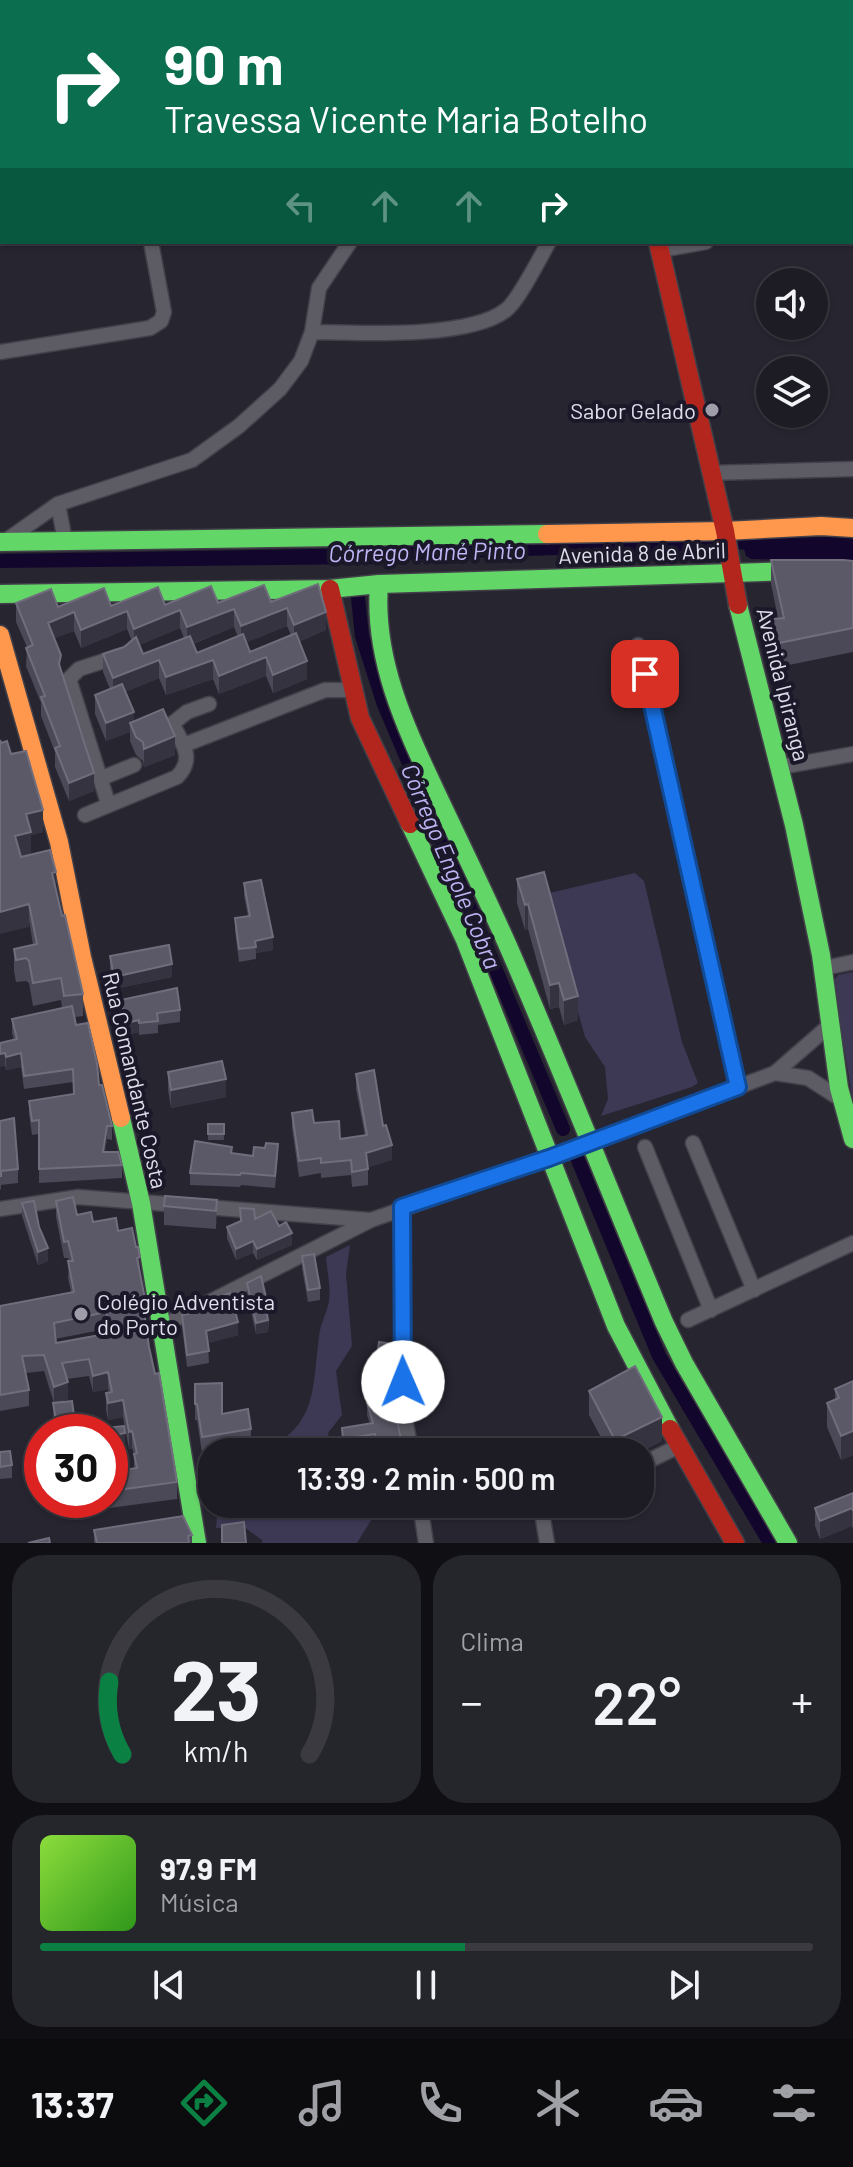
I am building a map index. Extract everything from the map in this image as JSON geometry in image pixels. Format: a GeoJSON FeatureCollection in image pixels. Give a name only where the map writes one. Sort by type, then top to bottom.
{"type":"FeatureCollection","features":[{"type":"Feature","properties":{"kind":"street"},"geometry":{"type":"LineString","coordinates":[[0,352],[150,328],[161,321],[164,312],[151,244]]}},
{"type":"Feature","properties":{"kind":"street"},"geometry":{"type":"LineString","coordinates":[[2,542],[58,504],[192,460],[239,426],[280,389],[301,361],[312,332],[319,288],[349,244]]}},
{"type":"Feature","properties":{"kind":"street"},"geometry":{"type":"LineString","coordinates":[[312,332],[409,331],[451,328],[484,321],[508,309],[548,244]]}},
{"type":"Feature","properties":{"kind":"street"},"geometry":{"type":"LineString","coordinates":[[659,246],[682,244]]}},
{"type":"Feature","properties":{"kind":"street","name":"Avenida Ipiranga"},"geometry":{"type":"LineString","coordinates":[[659,246],[732,571],[781,767],[824,968],[842,1100],[853,1139]]}},
{"type":"Feature","properties":{"kind":"street"},"geometry":{"type":"LineString","coordinates":[[710,473],[853,469]]}},
{"type":"Feature","properties":{"kind":"street"},"geometry":{"type":"LineString","coordinates":[[58,504],[65,541]]}},
{"type":"Feature","properties":{"kind":"street","name":"Avenida 8 de Abril"},"geometry":{"type":"LineString","coordinates":[[2,542],[725,533],[821,526],[853,528]]}},
{"type":"Feature","properties":{"kind":"street","name":"Avenida 8 de Abril"},"geometry":{"type":"LineString","coordinates":[[0,594],[330,589],[379,584],[814,570]]}},
{"type":"Feature","properties":{"kind":"street"},"geometry":{"type":"LineString","coordinates":[[379,584],[376,598],[386,666],[409,734],[513,959],[664,1322],[684,1363],[788,1543]]}},
{"type":"Feature","properties":{"kind":"street"},"geometry":{"type":"LineString","coordinates":[[330,589],[360,718],[465,940],[616,1326],[679,1446],[735,1543]]}},
{"type":"Feature","properties":{"kind":"street","name":"Rua Comandante Costa"},"geometry":{"type":"LineString","coordinates":[[0,635],[59,842],[82,957],[141,1203],[197,1543]]}},
{"type":"Feature","properties":{"kind":"street"},"geometry":{"type":"LineString","coordinates":[[638,645],[738,1087]]}},
{"type":"Feature","properties":{"kind":"street"},"geometry":{"type":"LineString","coordinates":[[108,803],[69,679],[79,669],[120,656]]}},
{"type":"Feature","properties":{"kind":"street"},"geometry":{"type":"LineString","coordinates":[[184,745],[325,690],[354,690]]}},
{"type":"Feature","properties":{"kind":"street"},"geometry":{"type":"LineString","coordinates":[[85,815],[177,777],[185,768],[184,745],[172,724],[187,712],[209,704]]}},
{"type":"Feature","properties":{"kind":"street"},"geometry":{"type":"LineString","coordinates":[[781,767],[853,754]]}},
{"type":"Feature","properties":{"kind":"street"},"geometry":{"type":"LineString","coordinates":[[102,778],[134,765]]}},
{"type":"Feature","properties":{"kind":"street"},"geometry":{"type":"LineString","coordinates":[[824,968],[853,962]]}},
{"type":"Feature","properties":{"kind":"street"},"geometry":{"type":"LineString","coordinates":[[160,1327],[402,1207],[549,1158],[775,1073],[830,1025]]}},
{"type":"Feature","properties":{"kind":"street"},"geometry":{"type":"LineString","coordinates":[[775,1073],[808,1078],[842,1100]]}},
{"type":"Feature","properties":{"kind":"street"},"geometry":{"type":"LineString","coordinates":[[693,1143],[754,1290]]}},
{"type":"Feature","properties":{"kind":"street"},"geometry":{"type":"LineString","coordinates":[[645,1147],[711,1310]]}},
{"type":"Feature","properties":{"kind":"street"},"geometry":{"type":"LineString","coordinates":[[0,1209],[78,1197],[371,1220]]}},
{"type":"Feature","properties":{"kind":"street"},"geometry":{"type":"LineString","coordinates":[[402,1207],[404,1412],[409,1438]]}},
{"type":"Feature","properties":{"kind":"street"},"geometry":{"type":"LineString","coordinates":[[688,1320],[853,1243]]}},
{"type":"Feature","properties":{"kind":"street"},"geometry":{"type":"LineString","coordinates":[[654,1458],[679,1446]]}},
{"type":"Feature","properties":{"kind":"street"},"geometry":{"type":"LineString","coordinates":[[422,1518],[426,1543]]}},
{"type":"Feature","properties":{"kind":"street"},"geometry":{"type":"LineString","coordinates":[[543,1518],[547,1543]]}},
{"type":"Feature","properties":{"kind":"shaded area"},"geometry":{"type":"Polygon","coordinates":[[[749,538],[853,538],[853,561],[751,559],[746,556],[743,545],[749,538]]]}},
{"type":"Feature","properties":{"kind":"shaded area","name":"Córrego Mané Pinto"},"geometry":{"type":"Polygon","coordinates":[[[373,548],[372,564],[0,568],[0,554],[373,548]]]}},
{"type":"Feature","properties":{"kind":"shaded area"},"geometry":{"type":"Polygon","coordinates":[[[635,873],[644,881],[682,1042],[698,1083],[601,1116],[608,1099],[605,1067],[585,1037],[545,894],[635,873]]]}},
{"type":"Feature","properties":{"kind":"shaded area"},"geometry":{"type":"Polygon","coordinates":[[[853,972],[853,1101],[833,982],[838,975],[853,972]]]}},
{"type":"Feature","properties":{"kind":"shaded area"},"geometry":{"type":"Polygon","coordinates":[[[350,1245],[346,1274],[352,1346],[336,1371],[342,1415],[328,1433],[330,1438],[283,1438],[302,1420],[312,1391],[320,1332],[329,1301],[326,1257],[350,1245]]]}},
{"type":"Feature","properties":{"kind":"shaded area"},"geometry":{"type":"Polygon","coordinates":[[[217,1518],[372,1518],[357,1543],[262,1543],[244,1527],[216,1528],[217,1518]]]}},
{"type":"Feature","properties":{"kind":"building"},"geometry":{"type":"Polygon","coordinates":[[[771,560],[853,561],[853,628],[769,645],[764,620],[784,618],[771,560]]]}},
{"type":"Feature","properties":{"kind":"building"},"geometry":{"type":"Polygon","coordinates":[[[318,584],[326,612],[294,625],[287,608],[241,626],[234,609],[187,627],[180,610],[134,629],[127,611],[81,630],[74,612],[48,623],[61,655],[59,664],[94,773],[69,783],[55,748],[60,746],[41,697],[45,696],[26,648],[33,645],[16,603],[51,589],[58,607],[104,588],[111,606],[158,587],[165,605],[211,586],[218,603],[264,585],[271,602],[318,584]]]}},
{"type":"Feature","properties":{"kind":"building"},"geometry":{"type":"Polygon","coordinates":[[[296,633],[307,661],[273,675],[266,657],[219,676],[213,660],[166,677],[159,660],[113,678],[103,654],[124,647],[136,637],[143,654],[190,636],[197,653],[243,634],[250,652],[296,633]]]}},
{"type":"Feature","properties":{"kind":"building"},"geometry":{"type":"Polygon","coordinates":[[[122,684],[134,712],[106,723],[95,695],[122,684]]]}},
{"type":"Feature","properties":{"kind":"building"},"geometry":{"type":"Polygon","coordinates":[[[163,709],[175,736],[144,749],[143,742],[136,737],[130,723],[163,709]]]}},
{"type":"Feature","properties":{"kind":"building"},"geometry":{"type":"Polygon","coordinates":[[[0,740],[1,743],[7,741],[11,754],[26,751],[43,810],[26,814],[31,832],[15,836],[21,857],[50,850],[56,872],[52,873],[83,994],[64,996],[61,978],[33,983],[29,961],[26,958],[16,960],[14,949],[37,944],[29,904],[0,912],[0,740]]]}},
{"type":"Feature","properties":{"kind":"building"},"geometry":{"type":"Polygon","coordinates":[[[544,872],[578,996],[564,1000],[559,983],[550,985],[528,904],[525,905],[517,879],[544,872]]]}},
{"type":"Feature","properties":{"kind":"building"},"geometry":{"type":"Polygon","coordinates":[[[261,880],[273,937],[255,941],[256,947],[239,949],[235,918],[250,916],[244,883],[261,880]]]}},
{"type":"Feature","properties":{"kind":"building"},"geometry":{"type":"Polygon","coordinates":[[[169,945],[172,964],[114,977],[110,956],[169,945]]]}},
{"type":"Feature","properties":{"kind":"building"},"geometry":{"type":"Polygon","coordinates":[[[177,988],[180,1010],[157,1013],[158,1021],[126,1023],[121,1000],[177,988]]]}},
{"type":"Feature","properties":{"kind":"building"},"geometry":{"type":"Polygon","coordinates":[[[72,1006],[76,1025],[88,1023],[99,1085],[102,1085],[112,1126],[107,1126],[103,1152],[118,1152],[122,1165],[39,1169],[39,1120],[32,1121],[29,1101],[74,1094],[73,1069],[24,1076],[21,1053],[6,1057],[5,1053],[0,1054],[0,1043],[17,1039],[12,1019],[72,1006]]]}},
{"type":"Feature","properties":{"kind":"building"},"geometry":{"type":"Polygon","coordinates":[[[222,1061],[226,1079],[171,1090],[168,1072],[222,1061]]]}},
{"type":"Feature","properties":{"kind":"building"},"geometry":{"type":"Polygon","coordinates":[[[374,1070],[383,1126],[386,1125],[392,1145],[366,1153],[368,1169],[352,1172],[351,1160],[321,1163],[321,1158],[299,1161],[292,1113],[312,1110],[314,1123],[339,1121],[340,1139],[367,1135],[356,1074],[374,1070]]]}},
{"type":"Feature","properties":{"kind":"building"},"geometry":{"type":"Polygon","coordinates":[[[14,1118],[18,1169],[1,1171],[0,1176],[0,1121],[14,1118]]]}},
{"type":"Feature","properties":{"kind":"building"},"geometry":{"type":"Polygon","coordinates":[[[208,1124],[224,1124],[224,1134],[208,1134],[208,1124]]]}},
{"type":"Feature","properties":{"kind":"building"},"geometry":{"type":"Polygon","coordinates":[[[195,1141],[232,1147],[231,1153],[253,1156],[254,1147],[265,1148],[266,1143],[278,1144],[275,1176],[190,1173],[195,1141]]]}},
{"type":"Feature","properties":{"kind":"building"},"geometry":{"type":"Polygon","coordinates":[[[165,1196],[217,1200],[216,1211],[164,1206],[165,1196]]]}},
{"type":"Feature","properties":{"kind":"building"},"geometry":{"type":"Polygon","coordinates":[[[73,1197],[77,1215],[91,1212],[93,1222],[116,1218],[118,1231],[132,1228],[140,1257],[137,1258],[146,1304],[143,1305],[149,1347],[155,1374],[159,1373],[177,1482],[128,1489],[128,1469],[137,1468],[134,1454],[137,1453],[132,1431],[129,1432],[128,1414],[123,1400],[108,1403],[106,1393],[112,1392],[108,1372],[93,1376],[89,1359],[62,1363],[68,1382],[54,1387],[44,1355],[22,1356],[29,1390],[0,1395],[0,1306],[74,1292],[68,1261],[73,1261],[68,1241],[64,1242],[56,1201],[73,1197]],[[106,1312],[54,1323],[56,1343],[111,1333],[106,1312]]]}},
{"type":"Feature","properties":{"kind":"building"},"geometry":{"type":"Polygon","coordinates":[[[34,1201],[39,1227],[48,1248],[38,1252],[22,1203],[34,1201]]]}},
{"type":"Feature","properties":{"kind":"building"},"geometry":{"type":"Polygon","coordinates":[[[240,1208],[254,1209],[255,1219],[271,1211],[279,1226],[286,1222],[292,1233],[257,1249],[253,1241],[236,1249],[227,1227],[241,1221],[240,1208]]]}},
{"type":"Feature","properties":{"kind":"building"},"geometry":{"type":"Polygon","coordinates":[[[314,1254],[320,1288],[308,1290],[302,1256],[314,1254]]]}},
{"type":"Feature","properties":{"kind":"building"},"geometry":{"type":"Polygon","coordinates":[[[261,1276],[269,1310],[266,1310],[268,1320],[256,1323],[247,1283],[261,1276]]]}},
{"type":"Feature","properties":{"kind":"building"},"geometry":{"type":"Polygon","coordinates":[[[230,1293],[238,1322],[206,1331],[209,1351],[187,1355],[182,1315],[213,1308],[210,1300],[230,1293]]]}},
{"type":"Feature","properties":{"kind":"building"},"geometry":{"type":"Polygon","coordinates":[[[379,1342],[393,1344],[394,1358],[377,1356],[379,1342]]]}},
{"type":"Feature","properties":{"kind":"building"},"geometry":{"type":"Polygon","coordinates":[[[635,1366],[662,1417],[614,1438],[589,1391],[635,1366]]]}},
{"type":"Feature","properties":{"kind":"building"},"geometry":{"type":"Polygon","coordinates":[[[853,1381],[853,1431],[841,1436],[827,1403],[839,1398],[835,1389],[853,1381]]]}},
{"type":"Feature","properties":{"kind":"building"},"geometry":{"type":"Polygon","coordinates":[[[222,1383],[222,1414],[248,1409],[251,1429],[202,1437],[195,1404],[195,1384],[222,1383]]]}},
{"type":"Feature","properties":{"kind":"building"},"geometry":{"type":"Polygon","coordinates":[[[380,1399],[385,1415],[396,1412],[401,1438],[376,1438],[375,1434],[343,1438],[342,1428],[373,1423],[367,1403],[380,1399]]]}},
{"type":"Feature","properties":{"kind":"building"},"geometry":{"type":"Polygon","coordinates":[[[72,1401],[74,1414],[55,1414],[53,1403],[72,1401]]]}},
{"type":"Feature","properties":{"kind":"building"},"geometry":{"type":"Polygon","coordinates":[[[10,1451],[12,1465],[0,1467],[0,1452],[10,1451]]]}},
{"type":"Feature","properties":{"kind":"building"},"geometry":{"type":"Polygon","coordinates":[[[853,1493],[853,1511],[852,1508],[820,1521],[815,1508],[853,1493]]]}},
{"type":"Feature","properties":{"kind":"building"},"geometry":{"type":"Polygon","coordinates":[[[183,1516],[192,1535],[188,1536],[189,1543],[97,1543],[94,1530],[183,1516]]]}},
{"type":"Feature","properties":{"kind":"building"},"geometry":{"type":"Polygon","coordinates":[[[244,1522],[246,1543],[222,1543],[222,1525],[244,1522]]]}},
{"type":"Feature","properties":{"kind":"building"},"geometry":{"type":"Polygon","coordinates":[[[49,1538],[50,1543],[28,1543],[49,1538]]]}},
{"type":"Feature","properties":{"kind":"waterway","name":"Córrego Mané Pinto"},"geometry":{"type":"LineString","coordinates":[[354,554],[761,542]]}},
{"type":"Feature","properties":{"kind":"waterway","name":"Córrego Engole Cobra"},"geometry":{"type":"LineString","coordinates":[[358,598],[362,636],[383,702],[563,1129]]}},
{"type":"Feature","properties":{"kind":"waterway","name":"Córrego Engole Cobra"},"geometry":{"type":"LineString","coordinates":[[578,1160],[659,1356],[770,1543]]}},
{"type":"Feature","properties":{"kind":"traffic: fast"},"geometry":{"type":"LineString","coordinates":[[0,542],[547,534]]}},
{"type":"Feature","properties":{"kind":"traffic: fast"},"geometry":{"type":"LineString","coordinates":[[0,594],[330,589],[379,584],[796,571]]}},
{"type":"Feature","properties":{"kind":"traffic: fast"},"geometry":{"type":"LineString","coordinates":[[379,584],[378,612],[386,665],[413,742],[508,946],[664,1322],[684,1363],[788,1543]]}},
{"type":"Feature","properties":{"kind":"traffic: fast"},"geometry":{"type":"LineString","coordinates":[[738,605],[794,825],[821,955],[839,1088],[853,1139]]}},
{"type":"Feature","properties":{"kind":"traffic: fast"},"geometry":{"type":"LineString","coordinates":[[410,824],[465,940],[616,1326],[670,1429]]}},
{"type":"Feature","properties":{"kind":"traffic: fast"},"geometry":{"type":"LineString","coordinates":[[121,1118],[141,1203],[197,1543]]}},
{"type":"Feature","properties":{"kind":"traffic: slow"},"geometry":{"type":"LineString","coordinates":[[547,534],[821,526],[853,528]]}},
{"type":"Feature","properties":{"kind":"traffic: slow"},"geometry":{"type":"LineString","coordinates":[[0,635],[59,842],[82,957],[121,1118]]}},
{"type":"Feature","properties":{"kind":"traffic: jam"},"geometry":{"type":"LineString","coordinates":[[658,244],[725,531],[738,605]]}},
{"type":"Feature","properties":{"kind":"traffic: jam"},"geometry":{"type":"LineString","coordinates":[[330,589],[360,718],[410,824]]}},
{"type":"Feature","properties":{"kind":"traffic: jam"},"geometry":{"type":"LineString","coordinates":[[670,1429],[735,1543]]}},
{"type":"Feature","properties":{"kind":"place","name":"Sabor Gelado"},"geometry":{"type":"Point","coordinates":[712,410]}},
{"type":"Feature","properties":{"kind":"place","name":"Colégio Adventista do Porto"},"geometry":{"type":"Point","coordinates":[81,1314]}},
{"type":"Feature","properties":{"kind":"route"},"geometry":{"type":"LineString","coordinates":[[403,1382],[402,1207],[549,1158],[738,1087],[645,674]]}}]}
